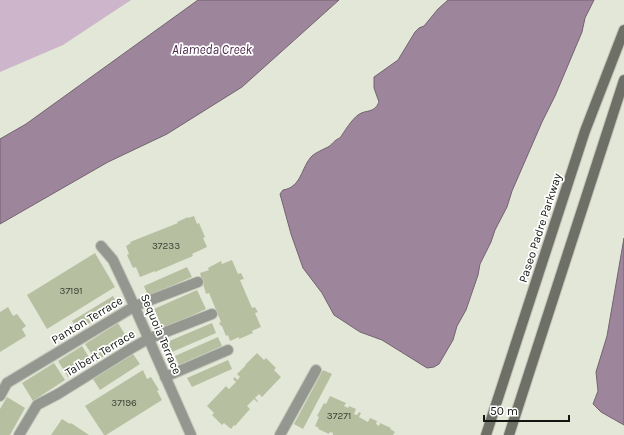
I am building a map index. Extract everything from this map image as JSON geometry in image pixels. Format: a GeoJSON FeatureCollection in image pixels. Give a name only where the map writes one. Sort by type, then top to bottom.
{"type":"FeatureCollection","features":[{"type":"Feature","properties":{"kind":"main road","name":"Paseo Padre Parkway"},"geometry":{"type":"LineString","coordinates":[[486,435],[585,131],[624,30]]}},
{"type":"Feature","properties":{"kind":"main road"},"geometry":{"type":"LineString","coordinates":[[509,435],[624,80]]}},
{"type":"Feature","properties":{"kind":"street","name":"Sequoia Terrace"},"geometry":{"type":"LineString","coordinates":[[101,246],[113,260],[136,306],[148,339],[191,435]]}},
{"type":"Feature","properties":{"kind":"street","name":"Panton Terrace"},"geometry":{"type":"LineString","coordinates":[[0,396],[8,383],[136,306],[198,282]]}},
{"type":"Feature","properties":{"kind":"street","name":"Talbert Terrace"},"geometry":{"type":"LineString","coordinates":[[19,435],[37,405],[58,394],[148,339],[212,314]]}},
{"type":"Feature","properties":{"kind":"street"},"geometry":{"type":"LineString","coordinates":[[165,377],[228,350]]}},
{"type":"Feature","properties":{"kind":"street"},"geometry":{"type":"LineString","coordinates":[[280,435],[316,370]]}},
{"type":"Feature","properties":{"kind":"shaded area"},"geometry":{"type":"Polygon","coordinates":[[[0,0],[131,0],[63,45],[0,72],[0,0]]]}},
{"type":"Feature","properties":{"kind":"water","name":"Alameda Creek"},"geometry":{"type":"Polygon","coordinates":[[[198,0],[339,0],[242,87],[167,134],[108,162],[0,224],[0,139],[26,124],[198,0]]]}},
{"type":"Feature","properties":{"kind":"water"},"geometry":{"type":"Polygon","coordinates":[[[448,0],[594,0],[585,18],[582,32],[555,96],[512,191],[507,207],[480,264],[478,275],[466,310],[457,326],[453,340],[439,364],[434,367],[427,368],[382,340],[360,332],[334,315],[322,293],[303,268],[291,234],[280,194],[283,190],[294,185],[298,181],[308,160],[312,156],[340,138],[358,115],[372,110],[377,106],[379,102],[374,88],[374,77],[398,60],[415,32],[424,26],[438,9],[448,0]]]}},
{"type":"Feature","properties":{"kind":"water"},"geometry":{"type":"Polygon","coordinates":[[[624,238],[624,425],[601,412],[593,404],[598,391],[596,372],[607,336],[624,238]]]}},
{"type":"Feature","properties":{"kind":"building"},"geometry":{"type":"Polygon","coordinates":[[[194,216],[205,237],[203,238],[207,247],[192,254],[193,256],[140,277],[136,267],[133,268],[127,255],[129,254],[126,246],[131,243],[130,242],[178,223],[177,222],[188,217],[194,216]]]}},
{"type":"Feature","properties":{"kind":"building"},"geometry":{"type":"Polygon","coordinates":[[[95,253],[115,287],[47,329],[27,295],[95,253]]]}},
{"type":"Feature","properties":{"kind":"building"},"geometry":{"type":"Polygon","coordinates":[[[232,260],[238,274],[241,273],[244,279],[240,280],[252,308],[255,307],[258,312],[255,313],[261,327],[252,331],[253,333],[230,341],[228,335],[226,336],[222,326],[219,323],[221,322],[209,293],[206,294],[200,273],[209,270],[208,268],[221,261],[222,264],[232,260]]]}},
{"type":"Feature","properties":{"kind":"building"},"geometry":{"type":"Polygon","coordinates":[[[187,267],[192,277],[148,296],[144,286],[187,267]]]}},
{"type":"Feature","properties":{"kind":"building"},"geometry":{"type":"Polygon","coordinates":[[[197,290],[206,309],[163,329],[154,309],[197,290]]]}},
{"type":"Feature","properties":{"kind":"building"},"geometry":{"type":"Polygon","coordinates":[[[113,296],[118,306],[78,330],[72,321],[113,296]]]}},
{"type":"Feature","properties":{"kind":"building"},"geometry":{"type":"Polygon","coordinates":[[[8,307],[13,316],[17,314],[26,326],[22,329],[26,336],[0,352],[0,312],[8,307]]]}},
{"type":"Feature","properties":{"kind":"building"},"geometry":{"type":"Polygon","coordinates":[[[118,323],[129,341],[96,361],[85,344],[118,323]]]}},
{"type":"Feature","properties":{"kind":"building"},"geometry":{"type":"Polygon","coordinates":[[[212,323],[216,333],[172,352],[167,342],[212,323]]]}},
{"type":"Feature","properties":{"kind":"building"},"geometry":{"type":"Polygon","coordinates":[[[218,337],[222,346],[179,365],[175,356],[218,337]]]}},
{"type":"Feature","properties":{"kind":"building"},"geometry":{"type":"Polygon","coordinates":[[[82,346],[92,362],[68,377],[58,361],[82,346]]]}},
{"type":"Feature","properties":{"kind":"building"},"geometry":{"type":"Polygon","coordinates":[[[257,353],[264,360],[266,358],[276,368],[274,370],[281,377],[262,397],[259,394],[255,398],[258,401],[257,402],[254,399],[247,406],[250,409],[231,429],[224,423],[222,425],[212,415],[214,413],[207,406],[226,386],[229,389],[236,382],[233,379],[235,377],[237,380],[240,377],[237,374],[257,353]]]}},
{"type":"Feature","properties":{"kind":"building"},"geometry":{"type":"Polygon","coordinates":[[[133,354],[140,364],[100,390],[93,379],[133,354]]]}},
{"type":"Feature","properties":{"kind":"building"},"geometry":{"type":"Polygon","coordinates":[[[228,360],[232,369],[192,387],[187,378],[228,360]]]}},
{"type":"Feature","properties":{"kind":"building"},"geometry":{"type":"Polygon","coordinates":[[[54,363],[65,380],[33,401],[22,383],[54,363]]]}},
{"type":"Feature","properties":{"kind":"building"},"geometry":{"type":"Polygon","coordinates":[[[143,370],[147,379],[151,377],[159,390],[157,391],[162,400],[104,435],[85,406],[143,370]]]}},
{"type":"Feature","properties":{"kind":"building"},"geometry":{"type":"Polygon","coordinates":[[[323,370],[332,374],[303,429],[294,424],[323,370]]]}},
{"type":"Feature","properties":{"kind":"building"},"geometry":{"type":"Polygon","coordinates":[[[330,396],[346,403],[344,406],[348,408],[349,406],[356,409],[354,414],[357,415],[359,412],[361,413],[359,417],[368,422],[370,418],[377,421],[376,424],[379,426],[380,423],[391,428],[390,429],[395,432],[393,435],[333,435],[333,433],[330,432],[329,434],[318,429],[319,428],[315,426],[319,417],[317,416],[324,403],[326,404],[330,396]]]}},
{"type":"Feature","properties":{"kind":"building"},"geometry":{"type":"Polygon","coordinates":[[[7,397],[25,408],[10,435],[0,435],[0,409],[7,397]]]}},
{"type":"Feature","properties":{"kind":"building"},"geometry":{"type":"Polygon","coordinates":[[[62,419],[70,424],[71,423],[89,435],[51,435],[62,419]]]}}]}
